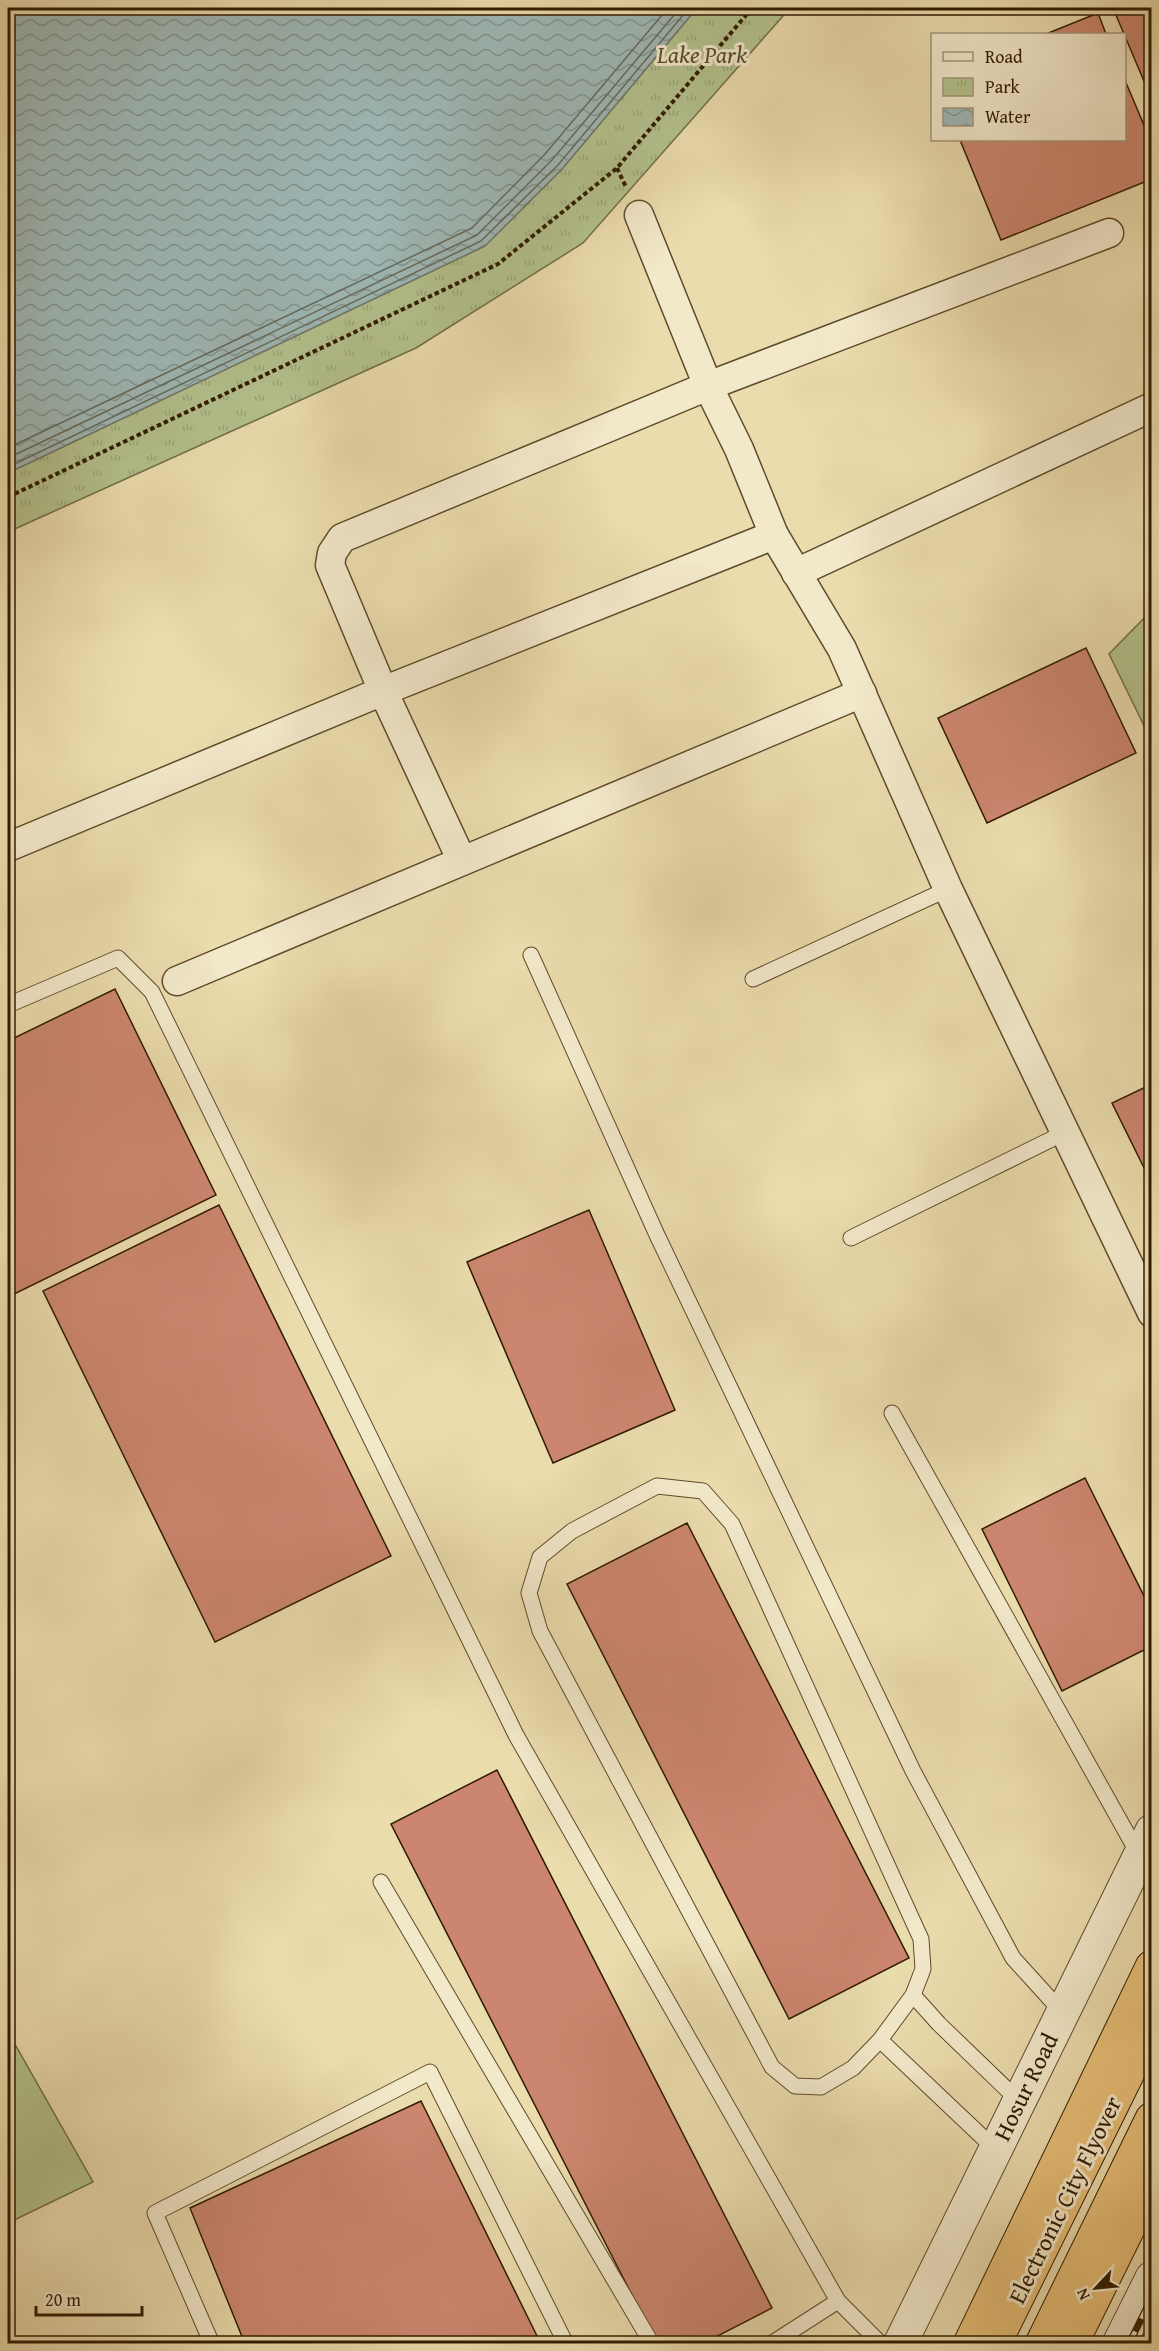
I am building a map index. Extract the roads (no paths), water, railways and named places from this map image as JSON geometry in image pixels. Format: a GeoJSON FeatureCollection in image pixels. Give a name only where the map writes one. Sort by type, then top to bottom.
{"type":"FeatureCollection","features":[{"type":"Feature","properties":{"kind":"highway"},"geometry":{"type":"LineString","coordinates":[[970,2343],[1152,1968]]}},
{"type":"Feature","properties":{"kind":"highway","name":"Electronic City Flyover"},"geometry":{"type":"LineString","coordinates":[[994,2343],[1152,2024]]}},
{"type":"Feature","properties":{"kind":"highway","name":"Electronic City Flyover"},"geometry":{"type":"LineString","coordinates":[[1042,2343],[1152,2118]]}},
{"type":"Feature","properties":{"kind":"highway"},"geometry":{"type":"LineString","coordinates":[[1071,2343],[1152,2180]]}},
{"type":"Feature","properties":{"kind":"street"},"geometry":{"type":"LineString","coordinates":[[639,215],[708,386],[739,449],[774,536],[842,649],[948,889],[1152,1312]]}},
{"type":"Feature","properties":{"kind":"street"},"geometry":{"type":"LineString","coordinates":[[462,861],[383,692],[330,565],[332,553],[342,538],[708,386],[1109,233]]}},
{"type":"Feature","properties":{"kind":"street"},"geometry":{"type":"LineString","coordinates":[[796,573],[1152,407]]}},
{"type":"Feature","properties":{"kind":"street"},"geometry":{"type":"LineString","coordinates":[[8,847],[383,692],[774,536]]}},
{"type":"Feature","properties":{"kind":"street"},"geometry":{"type":"LineString","coordinates":[[177,981],[862,693]]}},
{"type":"Feature","properties":{"kind":"street","name":"Hosur Road"},"geometry":{"type":"LineString","coordinates":[[900,2343],[1145,1843]]}},
{"type":"Feature","properties":{"kind":"street"},"geometry":{"type":"LineString","coordinates":[[1119,2343],[1152,2278]]}},
{"type":"Feature","properties":{"kind":"lane"},"geometry":{"type":"LineString","coordinates":[[753,978],[948,889]]}},
{"type":"Feature","properties":{"kind":"lane"},"geometry":{"type":"LineString","coordinates":[[531,955],[657,1235],[913,1772],[1013,1958],[1062,2012]]}},
{"type":"Feature","properties":{"kind":"lane"},"geometry":{"type":"LineString","coordinates":[[8,1005],[118,958],[152,992],[516,1735],[838,2301],[881,2343]]}},
{"type":"Feature","properties":{"kind":"lane"},"geometry":{"type":"LineString","coordinates":[[851,1238],[1064,1133]]}},
{"type":"Feature","properties":{"kind":"lane"},"geometry":{"type":"LineString","coordinates":[[892,1413],[1145,1843]]}},
{"type":"Feature","properties":{"kind":"lane"},"geometry":{"type":"LineString","coordinates":[[657,1486],[703,1491],[732,1524],[921,1939],[923,1969],[913,1995],[880,2040],[853,2068],[820,2087],[795,2086],[772,2067],[540,1631],[530,1593],[540,1557],[572,1531],[657,1486]]}},
{"type":"Feature","properties":{"kind":"lane"},"geometry":{"type":"LineString","coordinates":[[381,1882],[652,2343]]}},
{"type":"Feature","properties":{"kind":"lane"},"geometry":{"type":"LineString","coordinates":[[913,1995],[939,2024],[1019,2101]]}},
{"type":"Feature","properties":{"kind":"lane"},"geometry":{"type":"LineString","coordinates":[[880,2040],[995,2149]]}},
{"type":"Feature","properties":{"kind":"lane"},"geometry":{"type":"LineString","coordinates":[[212,2343],[155,2213],[430,2072],[566,2343]]}},
{"type":"Feature","properties":{"kind":"lane"},"geometry":{"type":"LineString","coordinates":[[771,2343],[838,2301]]}},
{"type":"Feature","properties":{"kind":"water"},"geometry":{"type":"Polygon","coordinates":[[[8,8],[697,8],[562,169],[485,246],[8,473],[8,8]]]}},
{"type":"Feature","properties":{"kind":"railway"},"geometry":{"type":"LineString","coordinates":[[1129,2344],[1152,2297]]}},
{"type":"Feature","properties":{"kind":"park label","name":"Lake Park"},"geometry":{"type":"Point","coordinates":[702,55]}}]}
